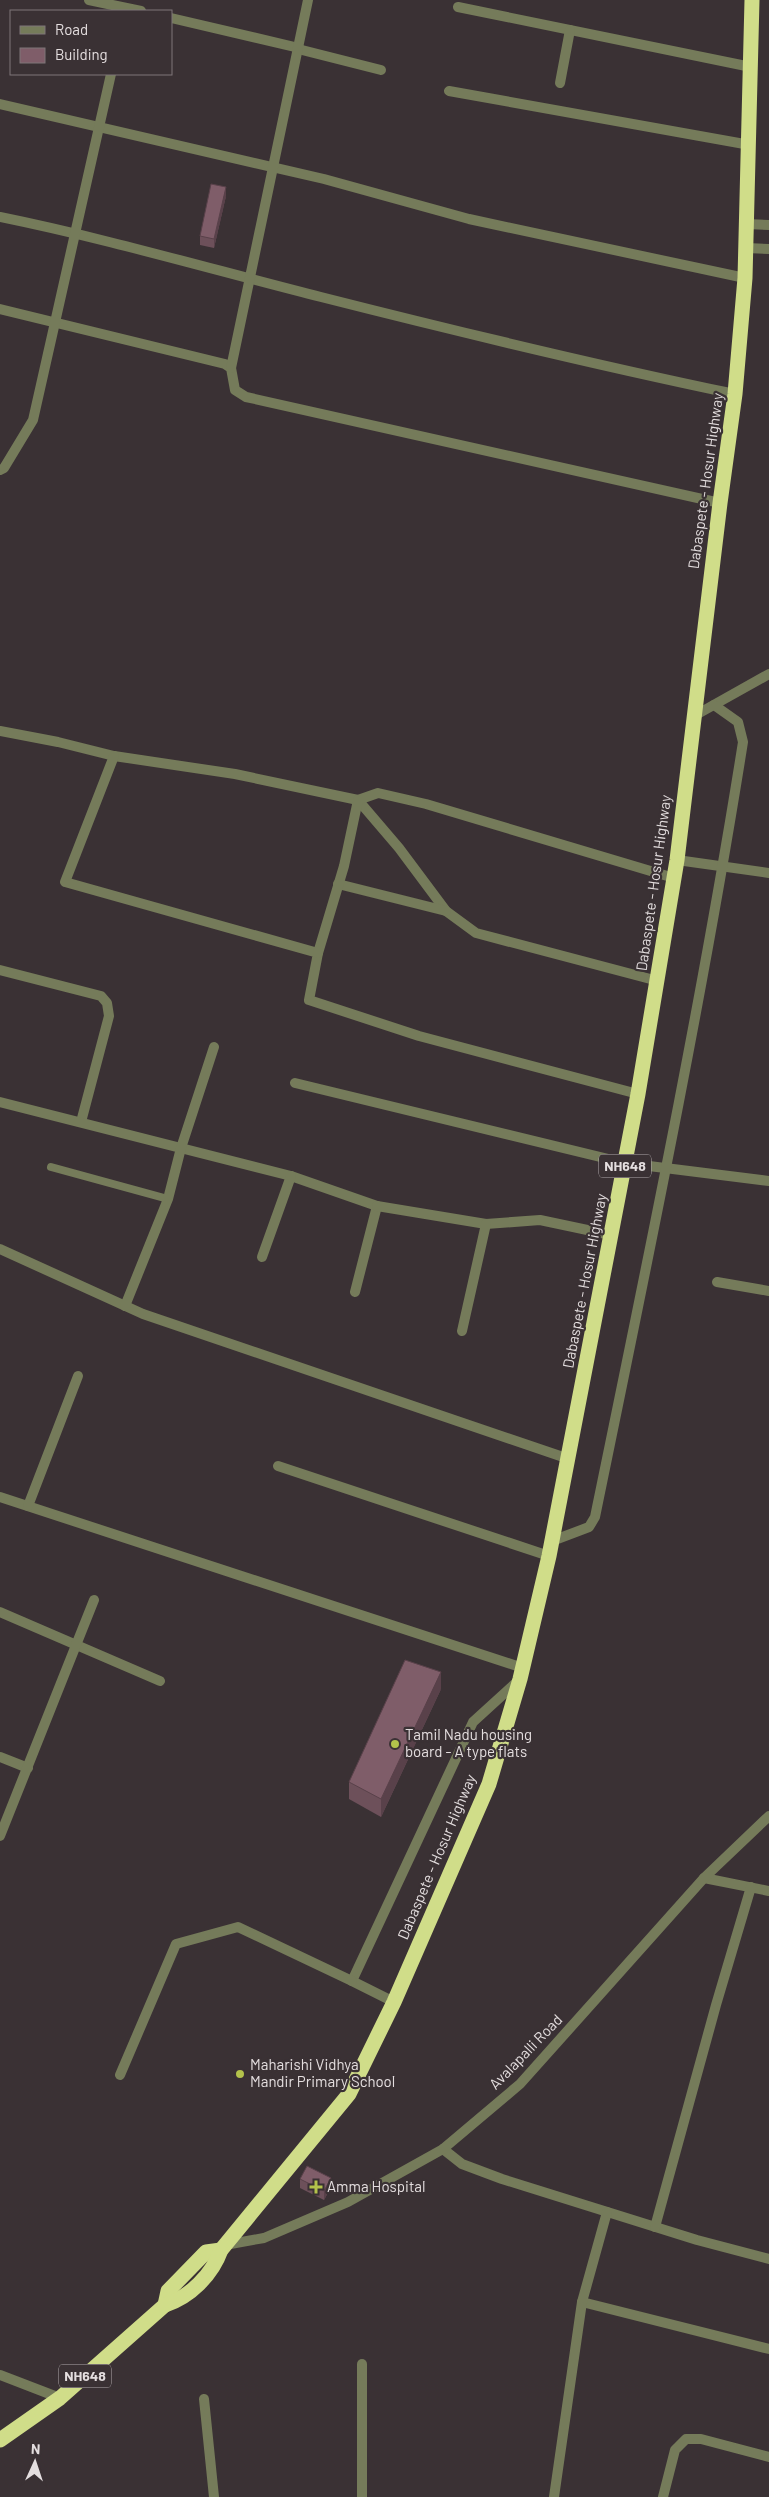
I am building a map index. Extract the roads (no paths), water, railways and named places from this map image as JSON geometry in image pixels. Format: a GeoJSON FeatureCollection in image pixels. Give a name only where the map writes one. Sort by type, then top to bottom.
{"type":"FeatureCollection","features":[{"type":"Feature","properties":{"kind":"highway","name":"Dabaspete - Hosur Highway"},"geometry":{"type":"LineString","coordinates":[[223,2247],[349,2094],[394,2002],[489,1784],[522,1673],[549,1556],[625,1163],[658,980],[677,860],[735,394],[745,278],[750,145],[752,0]]}},
{"type":"Feature","properties":{"kind":"highway","name":"NH648"},"geometry":{"type":"LineString","coordinates":[[0,2440],[60,2398],[165,2305],[181,2300],[216,2264],[223,2247]]}},
{"type":"Feature","properties":{"kind":"street"},"geometry":{"type":"LineString","coordinates":[[89,0],[138,10]]}},
{"type":"Feature","properties":{"kind":"street"},"geometry":{"type":"LineString","coordinates":[[308,0],[231,368],[235,390],[246,397],[720,504]]}},
{"type":"Feature","properties":{"kind":"street"},"geometry":{"type":"LineString","coordinates":[[458,8],[751,67]]}},
{"type":"Feature","properties":{"kind":"street"},"geometry":{"type":"LineString","coordinates":[[172,18],[381,70]]}},
{"type":"Feature","properties":{"kind":"street"},"geometry":{"type":"LineString","coordinates":[[560,83],[570,30]]}},
{"type":"Feature","properties":{"kind":"street"},"geometry":{"type":"LineString","coordinates":[[0,470],[4,468],[33,420],[111,75]]}},
{"type":"Feature","properties":{"kind":"street"},"geometry":{"type":"LineString","coordinates":[[449,91],[750,145]]}},
{"type":"Feature","properties":{"kind":"street"},"geometry":{"type":"LineString","coordinates":[[0,104],[324,179],[469,219],[745,278]]}},
{"type":"Feature","properties":{"kind":"street"},"geometry":{"type":"LineString","coordinates":[[0,217],[75,232],[606,367],[735,394]]}},
{"type":"Feature","properties":{"kind":"street"},"geometry":{"type":"LineString","coordinates":[[746,224],[769,225]]}},
{"type":"Feature","properties":{"kind":"street"},"geometry":{"type":"LineString","coordinates":[[746,248],[769,249]]}},
{"type":"Feature","properties":{"kind":"street"},"geometry":{"type":"LineString","coordinates":[[0,310],[225,364],[231,368]]}},
{"type":"Feature","properties":{"kind":"street"},"geometry":{"type":"LineString","coordinates":[[694,716],[769,674]]}},
{"type":"Feature","properties":{"kind":"street"},"geometry":{"type":"LineString","coordinates":[[552,1540],[589,1527],[595,1516],[666,1168],[723,867],[743,742],[738,722],[714,705]]}},
{"type":"Feature","properties":{"kind":"street"},"geometry":{"type":"LineString","coordinates":[[0,731],[58,742],[114,756],[235,774],[358,800],[378,793],[426,804],[674,878]]}},
{"type":"Feature","properties":{"kind":"street"},"geometry":{"type":"LineString","coordinates":[[114,756],[65,882],[318,954]]}},
{"type":"Feature","properties":{"kind":"street"},"geometry":{"type":"LineString","coordinates":[[358,800],[338,884],[318,954],[309,1000],[419,1036],[638,1094]]}},
{"type":"Feature","properties":{"kind":"street"},"geometry":{"type":"LineString","coordinates":[[358,800],[399,848],[446,911],[476,933],[658,980]]}},
{"type":"Feature","properties":{"kind":"street"},"geometry":{"type":"LineString","coordinates":[[677,860],[769,873]]}},
{"type":"Feature","properties":{"kind":"street"},"geometry":{"type":"LineString","coordinates":[[338,884],[446,911]]}},
{"type":"Feature","properties":{"kind":"street"},"geometry":{"type":"LineString","coordinates":[[0,970],[101,996],[107,1003],[109,1016],[82,1122]]}},
{"type":"Feature","properties":{"kind":"street"},"geometry":{"type":"LineString","coordinates":[[126,1306],[168,1199],[181,1148],[214,1047]]}},
{"type":"Feature","properties":{"kind":"street"},"geometry":{"type":"LineString","coordinates":[[295,1083],[625,1163],[769,1181]]}},
{"type":"Feature","properties":{"kind":"street"},"geometry":{"type":"LineString","coordinates":[[0,1102],[291,1176],[376,1206],[486,1224],[540,1220],[611,1235]]}},
{"type":"Feature","properties":{"kind":"street"},"geometry":{"type":"LineString","coordinates":[[262,1258],[291,1176]]}},
{"type":"Feature","properties":{"kind":"street"},"geometry":{"type":"LineString","coordinates":[[355,1292],[376,1206]]}},
{"type":"Feature","properties":{"kind":"street"},"geometry":{"type":"LineString","coordinates":[[462,1331],[486,1224]]}},
{"type":"Feature","properties":{"kind":"street"},"geometry":{"type":"LineString","coordinates":[[0,1249],[126,1306],[568,1459]]}},
{"type":"Feature","properties":{"kind":"street"},"geometry":{"type":"LineString","coordinates":[[717,1282],[769,1291]]}},
{"type":"Feature","properties":{"kind":"street"},"geometry":{"type":"LineString","coordinates":[[28,1506],[78,1376]]}},
{"type":"Feature","properties":{"kind":"street"},"geometry":{"type":"LineString","coordinates":[[278,1466],[549,1556]]}},
{"type":"Feature","properties":{"kind":"street"},"geometry":{"type":"LineString","coordinates":[[0,1497],[522,1673],[473,1722],[352,1981]]}},
{"type":"Feature","properties":{"kind":"street"},"geometry":{"type":"LineString","coordinates":[[0,1836],[94,1600]]}},
{"type":"Feature","properties":{"kind":"street"},"geometry":{"type":"LineString","coordinates":[[0,1612],[160,1681]]}},
{"type":"Feature","properties":{"kind":"street"},"geometry":{"type":"LineString","coordinates":[[0,1757],[28,1768]]}},
{"type":"Feature","properties":{"kind":"street","name":"Avalapalli Road"},"geometry":{"type":"LineString","coordinates":[[223,2247],[264,2238],[348,2202],[442,2149],[520,2084],[704,1878],[769,1816]]}},
{"type":"Feature","properties":{"kind":"street"},"geometry":{"type":"LineString","coordinates":[[704,1878],[769,1891]]}},
{"type":"Feature","properties":{"kind":"street"},"geometry":{"type":"LineString","coordinates":[[655,2227],[716,2005],[751,1887]]}},
{"type":"Feature","properties":{"kind":"street"},"geometry":{"type":"LineString","coordinates":[[120,2075],[176,1944],[238,1928],[394,2002]]}},
{"type":"Feature","properties":{"kind":"street"},"geometry":{"type":"LineString","coordinates":[[442,2149],[462,2164],[502,2179],[655,2227],[769,2259]]}},
{"type":"Feature","properties":{"kind":"street"},"geometry":{"type":"LineString","coordinates":[[554,2497],[582,2302],[607,2212]]}},
{"type":"Feature","properties":{"kind":"street"},"geometry":{"type":"LineString","coordinates":[[582,2302],[769,2349]]}},
{"type":"Feature","properties":{"kind":"street"},"geometry":{"type":"LineString","coordinates":[[362,2364],[362,2497]]}},
{"type":"Feature","properties":{"kind":"street"},"geometry":{"type":"LineString","coordinates":[[0,2375],[60,2398]]}},
{"type":"Feature","properties":{"kind":"street"},"geometry":{"type":"LineString","coordinates":[[204,2400],[214,2497]]}},
{"type":"Feature","properties":{"kind":"street"},"geometry":{"type":"LineString","coordinates":[[664,2497],[676,2450],[686,2439],[701,2439],[769,2458]]}},
{"type":"Feature","properties":{"kind":"lane"},"geometry":{"type":"LineString","coordinates":[[51,1167],[168,1199]]}},
{"type":"Feature","properties":{"kind":"place","name":"Tamil Nadu housing board - A type flats"},"geometry":{"type":"Point","coordinates":[395,1744]}},
{"type":"Feature","properties":{"kind":"place","name":"Maharishi Vidhya Mandir Primary School"},"geometry":{"type":"Point","coordinates":[240,2074]}},
{"type":"Feature","properties":{"kind":"place","name":"Amma Hospital"},"geometry":{"type":"Point","coordinates":[316,2187]}}]}
